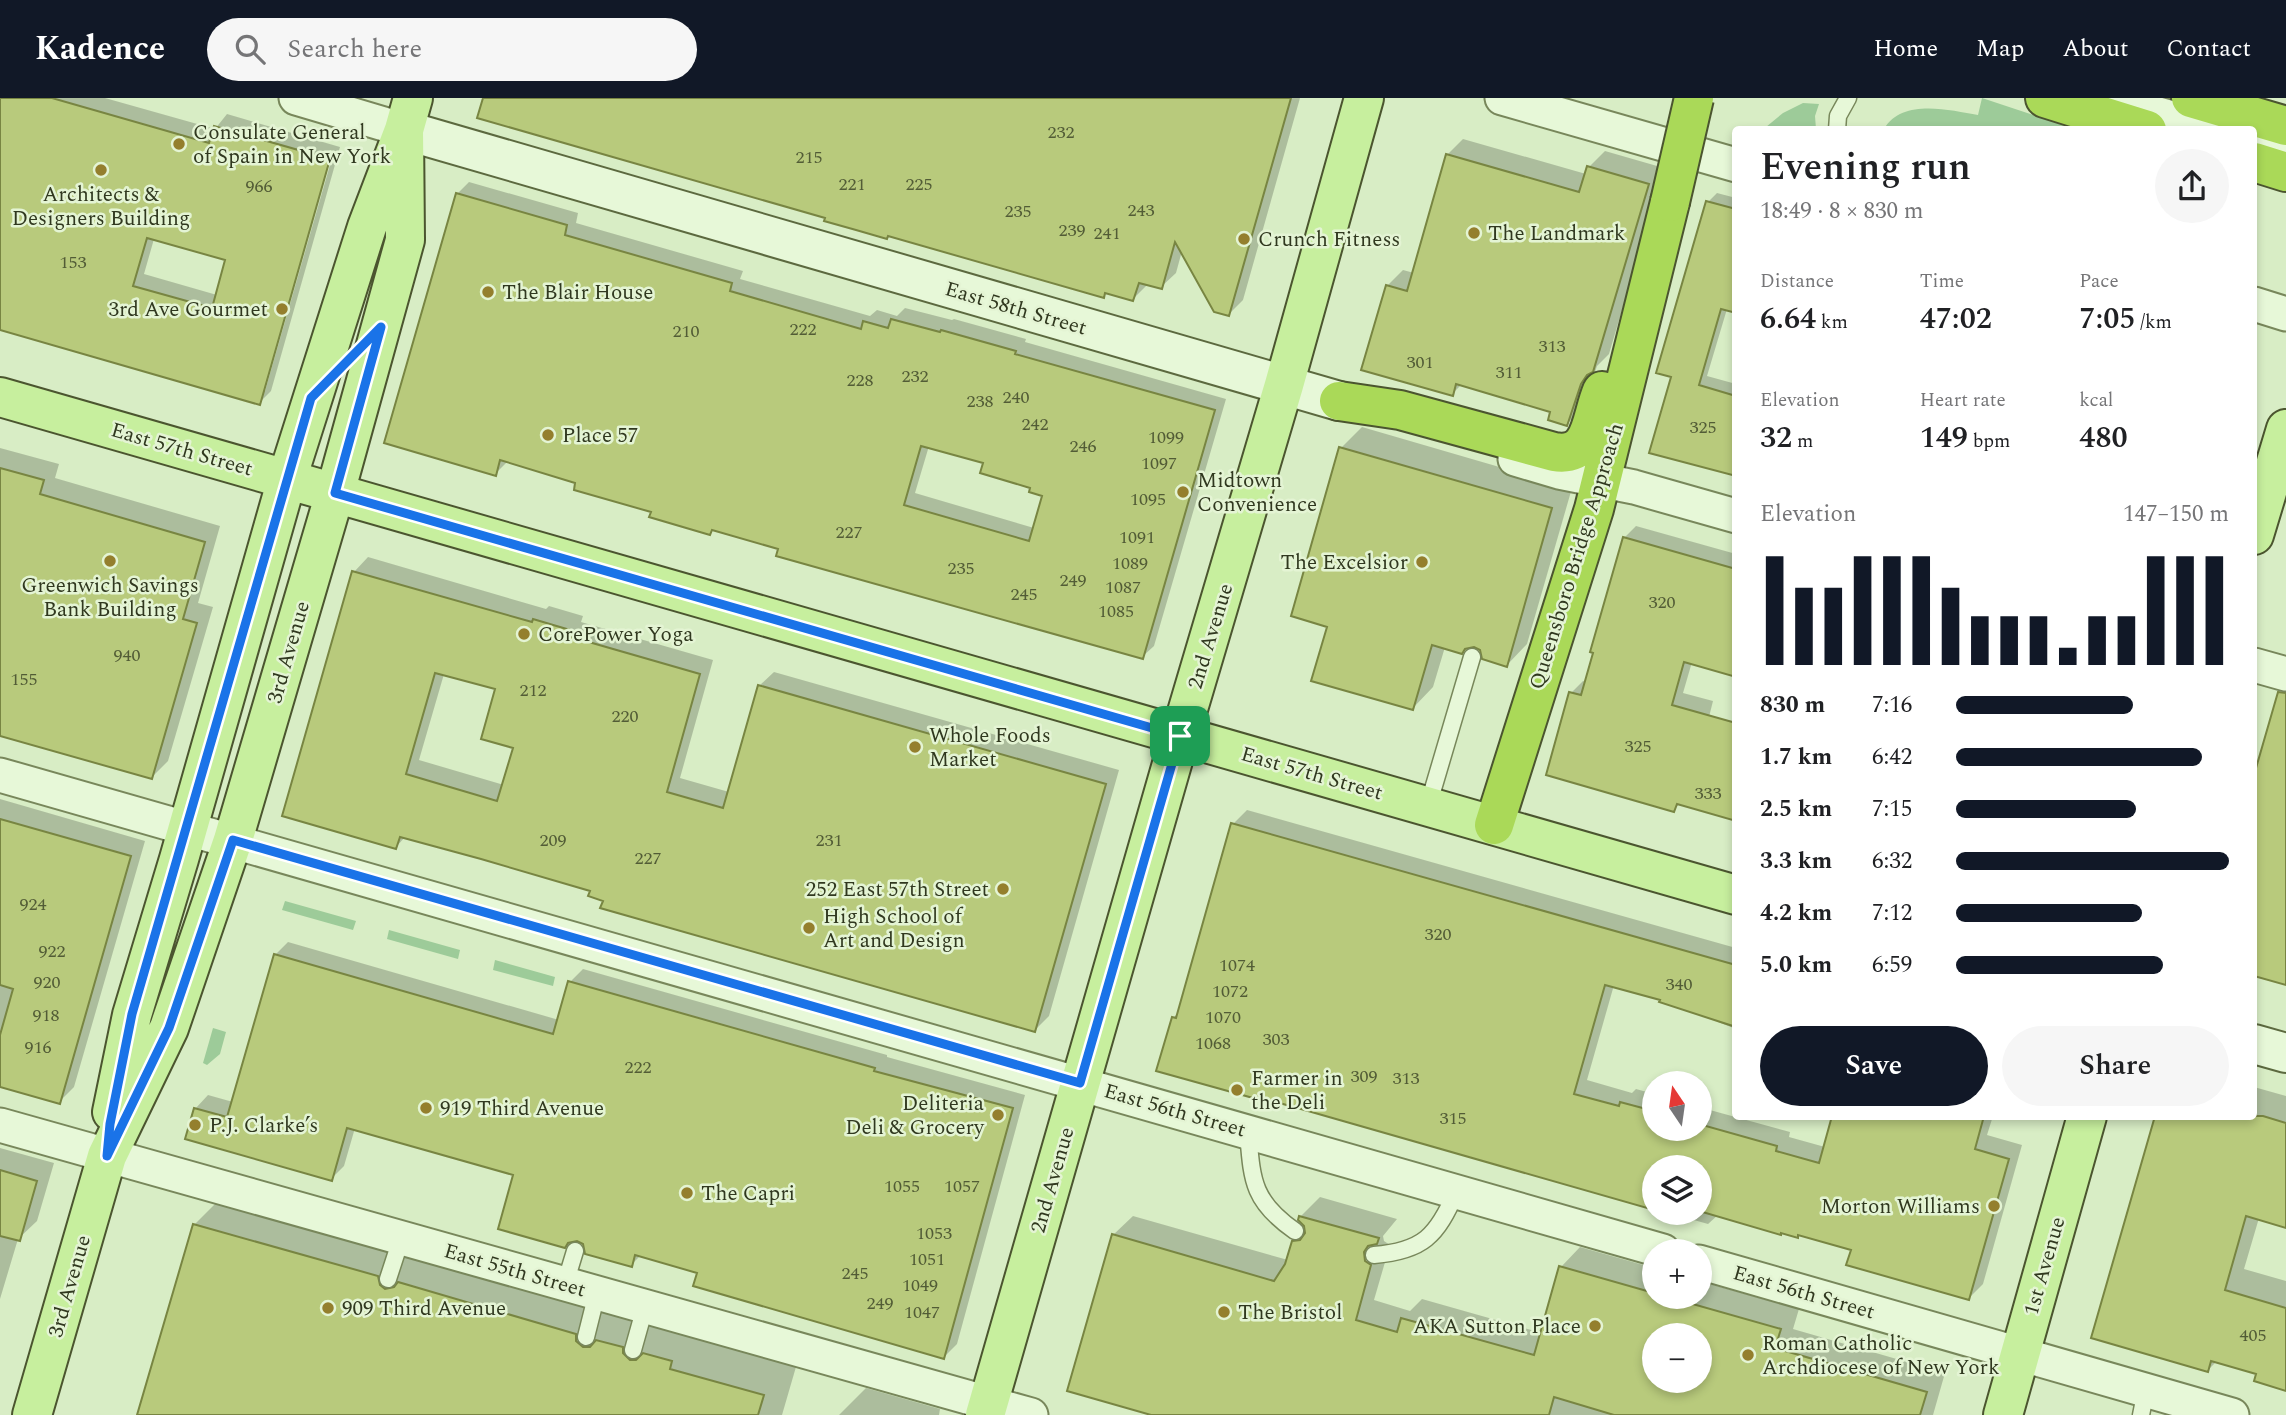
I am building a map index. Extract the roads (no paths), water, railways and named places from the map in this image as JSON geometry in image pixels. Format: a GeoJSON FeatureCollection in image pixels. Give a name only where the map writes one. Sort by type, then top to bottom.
{"type":"FeatureCollection","features":[{"type":"Feature","properties":{"kind":"highway","name":"Queensboro Bridge Approach"},"geometry":{"type":"LineString","coordinates":[[1494,825],[1602,481],[1694,98]]}},
{"type":"Feature","properties":{"kind":"highway"},"geometry":{"type":"LineString","coordinates":[[2045,98],[2134,126]]}},
{"type":"Feature","properties":{"kind":"highway"},"geometry":{"type":"LineString","coordinates":[[2191,98],[2286,126]]}},
{"type":"Feature","properties":{"kind":"highway"},"geometry":{"type":"LineString","coordinates":[[2257,163],[2286,172]]}},
{"type":"Feature","properties":{"kind":"highway"},"geometry":{"type":"LineString","coordinates":[[1339,401],[1400,410],[1553,452],[1574,452],[1584,443],[1600,395],[1649,291]]}},
{"type":"Feature","properties":{"kind":"main road","name":"2nd Avenue"},"geometry":{"type":"LineString","coordinates":[[986,1409],[1284,386],[1364,98]]}},
{"type":"Feature","properties":{"kind":"main road","name":"3rd Avenue"},"geometry":{"type":"LineString","coordinates":[[32,1415],[107,1156],[169,1028],[233,840],[335,493],[405,240],[408,114]]}},
{"type":"Feature","properties":{"kind":"main road","name":"3rd Avenue"},"geometry":{"type":"LineString","coordinates":[[107,1156],[110,1124],[132,1014],[311,398],[408,114]]}},
{"type":"Feature","properties":{"kind":"main road","name":"East 58th Street"},"geometry":{"type":"LineString","coordinates":[[408,114],[1339,401]]}},
{"type":"Feature","properties":{"kind":"main road"},"geometry":{"type":"LineString","coordinates":[[311,398],[381,327]]}},
{"type":"Feature","properties":{"kind":"main road","name":"East 57th Street"},"geometry":{"type":"LineString","coordinates":[[0,397],[1732,894]]}},
{"type":"Feature","properties":{"kind":"main road"},"geometry":{"type":"LineString","coordinates":[[2257,525],[2286,429]]}},
{"type":"Feature","properties":{"kind":"main road"},"geometry":{"type":"LineString","coordinates":[[2257,1045],[2286,1053]]}},
{"type":"Feature","properties":{"kind":"main road","name":"1st Avenue"},"geometry":{"type":"LineString","coordinates":[[2003,1415],[2086,1120]]}},
{"type":"Feature","properties":{"kind":"street","name":"East 58th Street"},"geometry":{"type":"LineString","coordinates":[[296,98],[408,114]]}},
{"type":"Feature","properties":{"kind":"street"},"geometry":{"type":"LineString","coordinates":[[1502,98],[1732,164]]}},
{"type":"Feature","properties":{"kind":"street"},"geometry":{"type":"LineString","coordinates":[[2103,98],[2200,126]]}},
{"type":"Feature","properties":{"kind":"street"},"geometry":{"type":"LineString","coordinates":[[2257,142],[2286,150]]}},
{"type":"Feature","properties":{"kind":"street"},"geometry":{"type":"LineString","coordinates":[[2257,305],[2286,314]]}},
{"type":"Feature","properties":{"kind":"street","name":"East 58th Street"},"geometry":{"type":"LineString","coordinates":[[1339,401],[1397,424],[1559,472],[1634,487],[1732,515]]}},
{"type":"Feature","properties":{"kind":"street"},"geometry":{"type":"LineString","coordinates":[[2257,666],[2286,674]]}},
{"type":"Feature","properties":{"kind":"street","name":"East 56th Street"},"geometry":{"type":"LineString","coordinates":[[0,775],[1642,1245]]}},
{"type":"Feature","properties":{"kind":"street","name":"East 55th Street"},"geometry":{"type":"LineString","coordinates":[[0,1125],[597,1293],[986,1409],[1031,1415]]}},
{"type":"Feature","properties":{"kind":"street","name":"East 56th Street"},"geometry":{"type":"LineString","coordinates":[[1712,1266],[2020,1354],[2143,1403],[2232,1415]]}},
{"type":"Feature","properties":{"kind":"lane"},"geometry":{"type":"LineString","coordinates":[[1837,126],[1838,116],[1848,98]]}},
{"type":"Feature","properties":{"kind":"lane"},"geometry":{"type":"LineString","coordinates":[[1427,806],[1472,656]]}},
{"type":"Feature","properties":{"kind":"lane"},"geometry":{"type":"LineString","coordinates":[[1248,1132],[1255,1188],[1279,1220],[1295,1231]]}},
{"type":"Feature","properties":{"kind":"lane"},"geometry":{"type":"LineString","coordinates":[[1374,1255],[1397,1253],[1419,1245],[1444,1220],[1456,1192]]}},
{"type":"Feature","properties":{"kind":"lane"},"geometry":{"type":"LineString","coordinates":[[388,1279],[401,1239]]}},
{"type":"Feature","properties":{"kind":"lane"},"geometry":{"type":"LineString","coordinates":[[565,1284],[575,1251]]}},
{"type":"Feature","properties":{"kind":"lane"},"geometry":{"type":"LineString","coordinates":[[586,1337],[597,1293]]}},
{"type":"Feature","properties":{"kind":"lane"},"geometry":{"type":"LineString","coordinates":[[633,1350],[645,1307]]}},
{"type":"Feature","properties":{"kind":"place","name":"Consulate General of Spain in New York"},"geometry":{"type":"Point","coordinates":[179,144]}},
{"type":"Feature","properties":{"kind":"place","name":"Architects & Designers Building"},"geometry":{"type":"Point","coordinates":[101,170]}},
{"type":"Feature","properties":{"kind":"place","name":"The Landmark"},"geometry":{"type":"Point","coordinates":[1474,233]}},
{"type":"Feature","properties":{"kind":"place","name":"Crunch Fitness"},"geometry":{"type":"Point","coordinates":[1244,239]}},
{"type":"Feature","properties":{"kind":"place","name":"The Blair House"},"geometry":{"type":"Point","coordinates":[488,292]}},
{"type":"Feature","properties":{"kind":"place","name":"3rd Ave Gourmet"},"geometry":{"type":"Point","coordinates":[282,309]}},
{"type":"Feature","properties":{"kind":"place","name":"Place 57"},"geometry":{"type":"Point","coordinates":[548,435]}},
{"type":"Feature","properties":{"kind":"place","name":"Midtown Convenience"},"geometry":{"type":"Point","coordinates":[1183,492]}},
{"type":"Feature","properties":{"kind":"place","name":"Greenwich Savings Bank Building"},"geometry":{"type":"Point","coordinates":[110,561]}},
{"type":"Feature","properties":{"kind":"place","name":"The Excelsior"},"geometry":{"type":"Point","coordinates":[1422,562]}},
{"type":"Feature","properties":{"kind":"place","name":"CorePower Yoga"},"geometry":{"type":"Point","coordinates":[524,634]}},
{"type":"Feature","properties":{"kind":"place","name":"Whole Foods Market"},"geometry":{"type":"Point","coordinates":[915,747]}},
{"type":"Feature","properties":{"kind":"place","name":"252 East 57th Street"},"geometry":{"type":"Point","coordinates":[1003,889]}},
{"type":"Feature","properties":{"kind":"place","name":"High School of Art and Design"},"geometry":{"type":"Point","coordinates":[809,928]}},
{"type":"Feature","properties":{"kind":"place","name":"Farmer in the Deli"},"geometry":{"type":"Point","coordinates":[1237,1090]}},
{"type":"Feature","properties":{"kind":"place","name":"919 Third Avenue"},"geometry":{"type":"Point","coordinates":[426,1108]}},
{"type":"Feature","properties":{"kind":"place","name":"Deliteria Deli & Grocery"},"geometry":{"type":"Point","coordinates":[998,1115]}},
{"type":"Feature","properties":{"kind":"place","name":"P.J. Clarke’s"},"geometry":{"type":"Point","coordinates":[195,1125]}},
{"type":"Feature","properties":{"kind":"place","name":"The Capri"},"geometry":{"type":"Point","coordinates":[687,1193]}},
{"type":"Feature","properties":{"kind":"place","name":"Morton Williams"},"geometry":{"type":"Point","coordinates":[1994,1206]}},
{"type":"Feature","properties":{"kind":"place","name":"909 Third Avenue"},"geometry":{"type":"Point","coordinates":[328,1308]}},
{"type":"Feature","properties":{"kind":"place","name":"The Bristol"},"geometry":{"type":"Point","coordinates":[1224,1312]}},
{"type":"Feature","properties":{"kind":"place","name":"AKA Sutton Place"},"geometry":{"type":"Point","coordinates":[1595,1326]}},
{"type":"Feature","properties":{"kind":"place","name":"Roman Catholic Archdiocese of New York"},"geometry":{"type":"Point","coordinates":[1748,1355]}}]}
